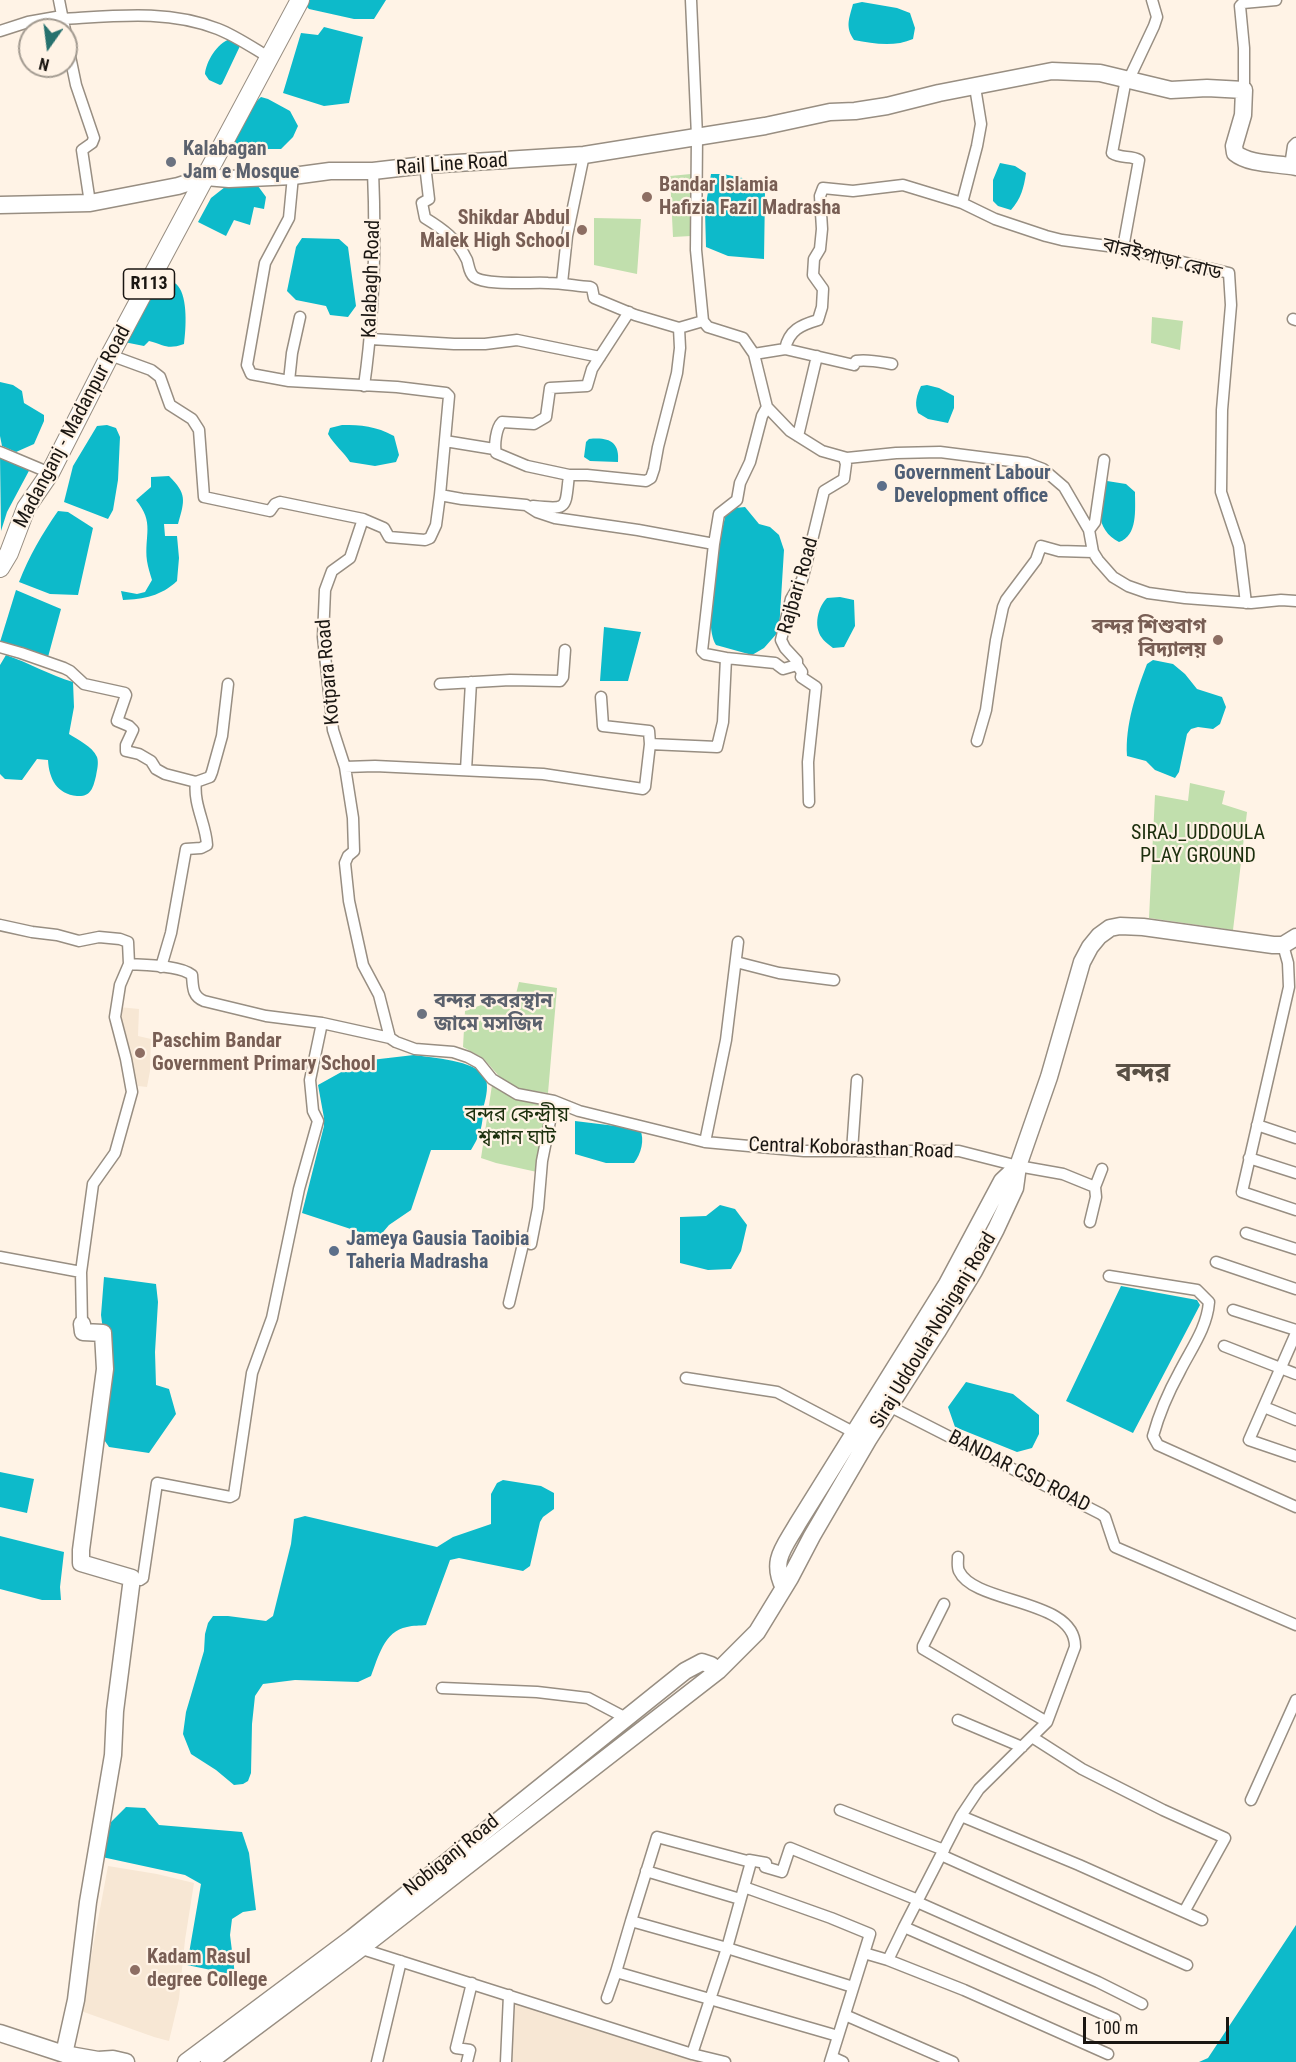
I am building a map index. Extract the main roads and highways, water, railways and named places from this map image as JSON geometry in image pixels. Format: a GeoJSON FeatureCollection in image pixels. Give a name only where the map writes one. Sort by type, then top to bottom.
{"type":"FeatureCollection","features":[{"type":"Feature","properties":{"kind":"main road","name":"Madanganj - Madanpur Road"},"geometry":{"type":"LineString","coordinates":[[3,556],[26,508],[50,473],[110,355],[300,0]]}},
{"type":"Feature","properties":{"kind":"main road","name":"Rail Line Road"},"geometry":{"type":"LineString","coordinates":[[206,177],[229,179],[293,176],[330,171],[373,171],[424,165],[584,155],[765,126],[830,112],[887,106],[939,93],[1052,71],[1100,73],[1171,90],[1207,88],[1244,90],[1243,115],[1234,146],[1235,153],[1254,161],[1293,167]]}},
{"type":"Feature","properties":{"kind":"main road"},"geometry":{"type":"LineString","coordinates":[[0,205],[90,203],[178,186],[206,177]]}},
{"type":"Feature","properties":{"kind":"main road","name":"Siraj Uddoula-Nobiganj Road"},"geometry":{"type":"LineString","coordinates":[[832,1487],[890,1406],[974,1271],[996,1229],[1014,1188],[1018,1166],[1049,1077],[1082,962],[1099,936],[1110,928],[1143,927],[1251,943],[1290,941]]}},
{"type":"Feature","properties":{"kind":"main road","name":"Siraj Uddoula-Nobiganj Road"},"geometry":{"type":"LineString","coordinates":[[832,1487],[855,1433],[947,1284],[1002,1182],[1018,1166]]}},
{"type":"Feature","properties":{"kind":"main road"},"geometry":{"type":"LineString","coordinates":[[64,2054],[76,2000],[88,1902],[113,1755],[115,1711],[132,1578],[81,1563],[105,1369],[103,1333],[83,1332],[82,1324]]}},
{"type":"Feature","properties":{"kind":"main road","name":"Nobiganj Road"},"geometry":{"type":"LineString","coordinates":[[186,2062],[356,1943],[718,1671],[757,1632],[784,1588],[832,1487]]}},
{"type":"Feature","properties":{"kind":"main road","name":"Nobiganj Road"},"geometry":{"type":"LineString","coordinates":[[209,2062],[626,1718],[694,1665],[702,1662],[718,1671]]}},
{"type":"Feature","properties":{"kind":"main road"},"geometry":{"type":"LineString","coordinates":[[0,2033],[64,2054],[126,2062]]}},
{"type":"Feature","properties":{"kind":"water"},"geometry":{"type":"Polygon","coordinates":[[[308,0],[386,0],[374,19],[354,19],[309,9],[305,5],[308,0]]]}},
{"type":"Feature","properties":{"kind":"water"},"geometry":{"type":"Polygon","coordinates":[[[862,2],[897,8],[910,13],[915,28],[913,39],[892,44],[854,40],[849,31],[849,19],[853,4],[862,2]]]}},
{"type":"Feature","properties":{"kind":"water"},"geometry":{"type":"Polygon","coordinates":[[[324,27],[363,37],[349,103],[324,106],[283,93],[301,33],[318,35],[324,27]]]}},
{"type":"Feature","properties":{"kind":"water"},"geometry":{"type":"Polygon","coordinates":[[[230,39],[240,46],[220,85],[209,80],[205,74],[206,69],[221,44],[230,39]]]}},
{"type":"Feature","properties":{"kind":"water"},"geometry":{"type":"Polygon","coordinates":[[[261,97],[290,111],[298,126],[293,137],[281,149],[234,149],[236,135],[242,121],[261,97]]]}},
{"type":"Feature","properties":{"kind":"water"},"geometry":{"type":"Polygon","coordinates":[[[1000,163],[1015,166],[1026,173],[1022,193],[1011,210],[998,206],[993,201],[993,180],[1000,163]]]}},
{"type":"Feature","properties":{"kind":"water"},"geometry":{"type":"Polygon","coordinates":[[[711,174],[723,174],[757,181],[765,192],[764,259],[728,256],[706,247],[705,210],[711,174]]]}},
{"type":"Feature","properties":{"kind":"water"},"geometry":{"type":"Polygon","coordinates":[[[255,182],[266,197],[264,209],[254,207],[250,225],[234,220],[226,236],[198,222],[211,198],[225,187],[255,182]]]}},
{"type":"Feature","properties":{"kind":"water"},"geometry":{"type":"Polygon","coordinates":[[[302,238],[339,239],[348,247],[356,306],[348,317],[330,315],[326,306],[296,300],[287,291],[296,247],[302,238]]]}},
{"type":"Feature","properties":{"kind":"water"},"geometry":{"type":"Polygon","coordinates":[[[170,281],[175,283],[181,291],[185,306],[184,344],[170,347],[149,341],[144,346],[124,342],[151,293],[170,281]]]}},
{"type":"Feature","properties":{"kind":"water"},"geometry":{"type":"Polygon","coordinates":[[[0,382],[13,385],[22,391],[24,403],[44,415],[44,421],[34,444],[16,452],[2,446],[0,382]]]}},
{"type":"Feature","properties":{"kind":"water"},"geometry":{"type":"Polygon","coordinates":[[[927,385],[954,396],[954,408],[948,423],[928,419],[918,413],[916,402],[918,393],[921,386],[927,385]]]}},
{"type":"Feature","properties":{"kind":"water"},"geometry":{"type":"Polygon","coordinates":[[[107,425],[116,428],[120,437],[118,480],[113,510],[108,519],[64,502],[73,466],[97,426],[107,425]]]}},
{"type":"Feature","properties":{"kind":"water"},"geometry":{"type":"Polygon","coordinates":[[[342,425],[368,427],[394,436],[399,455],[396,462],[375,466],[350,462],[328,434],[330,428],[342,425]]]}},
{"type":"Feature","properties":{"kind":"water"},"geometry":{"type":"Polygon","coordinates":[[[589,439],[607,440],[615,445],[618,462],[590,461],[584,457],[586,442],[589,439]]]}},
{"type":"Feature","properties":{"kind":"water"},"geometry":{"type":"Polygon","coordinates":[[[0,455],[31,467],[7,512],[1,531],[0,455]]]}},
{"type":"Feature","properties":{"kind":"water"},"geometry":{"type":"Polygon","coordinates":[[[169,476],[179,488],[183,498],[178,524],[164,524],[165,536],[177,536],[179,558],[177,581],[152,596],[123,600],[121,591],[137,594],[145,592],[152,580],[146,552],[147,523],[142,508],[136,500],[151,487],[151,477],[169,476]]]}},
{"type":"Feature","properties":{"kind":"water"},"geometry":{"type":"Polygon","coordinates":[[[1107,481],[1126,484],[1135,492],[1135,514],[1132,528],[1130,534],[1119,542],[1105,530],[1100,515],[1101,498],[1107,481]]]}},
{"type":"Feature","properties":{"kind":"water"},"geometry":{"type":"Polygon","coordinates":[[[745,507],[759,524],[770,527],[779,535],[784,550],[779,631],[764,648],[752,655],[716,645],[712,634],[711,618],[713,581],[726,514],[735,508],[745,507]]]}},
{"type":"Feature","properties":{"kind":"water"},"geometry":{"type":"Polygon","coordinates":[[[58,511],[68,512],[93,528],[78,595],[50,594],[19,582],[36,545],[58,511]]]}},
{"type":"Feature","properties":{"kind":"water"},"geometry":{"type":"Polygon","coordinates":[[[16,590],[61,609],[48,657],[41,657],[0,642],[16,590]]]}},
{"type":"Feature","properties":{"kind":"water"},"geometry":{"type":"Polygon","coordinates":[[[840,597],[854,600],[855,626],[844,647],[833,648],[819,633],[817,622],[821,606],[827,598],[840,597]]]}},
{"type":"Feature","properties":{"kind":"water"},"geometry":{"type":"Polygon","coordinates":[[[604,627],[641,632],[628,681],[600,681],[604,627]]]}},
{"type":"Feature","properties":{"kind":"water"},"geometry":{"type":"Polygon","coordinates":[[[6,655],[73,682],[74,707],[69,734],[88,746],[98,759],[94,784],[91,791],[85,795],[70,795],[59,789],[52,779],[48,760],[37,759],[22,780],[5,779],[0,774],[0,665],[6,655]]]}},
{"type":"Feature","properties":{"kind":"water"},"geometry":{"type":"Polygon","coordinates":[[[1153,660],[1173,664],[1197,689],[1222,697],[1226,707],[1220,724],[1213,729],[1198,727],[1191,729],[1187,734],[1179,772],[1175,778],[1155,770],[1146,761],[1127,756],[1132,709],[1147,664],[1153,660]]]}},
{"type":"Feature","properties":{"kind":"water"},"geometry":{"type":"Polygon","coordinates":[[[414,1055],[463,1063],[480,1071],[485,1077],[487,1091],[482,1124],[471,1150],[431,1150],[411,1210],[389,1225],[378,1238],[302,1213],[324,1126],[318,1085],[345,1070],[371,1060],[414,1055]]]}},
{"type":"Feature","properties":{"kind":"water"},"geometry":{"type":"Polygon","coordinates":[[[575,1121],[640,1129],[642,1142],[634,1163],[606,1163],[575,1154],[575,1121]]]}},
{"type":"Feature","properties":{"kind":"water"},"geometry":{"type":"Polygon","coordinates":[[[720,1205],[735,1209],[747,1225],[741,1251],[731,1269],[708,1270],[680,1263],[680,1217],[706,1216],[720,1205]]]}},
{"type":"Feature","properties":{"kind":"water"},"geometry":{"type":"Polygon","coordinates":[[[104,1277],[156,1284],[158,1302],[156,1385],[169,1389],[176,1414],[149,1453],[109,1447],[96,1428],[107,1361],[101,1315],[104,1277]]]}},
{"type":"Feature","properties":{"kind":"water"},"geometry":{"type":"Polygon","coordinates":[[[1121,1286],[1197,1300],[1200,1305],[1133,1433],[1066,1401],[1121,1286]]]}},
{"type":"Feature","properties":{"kind":"water"},"geometry":{"type":"Polygon","coordinates":[[[966,1382],[1013,1394],[1039,1415],[1039,1434],[1032,1448],[1017,1452],[955,1427],[948,1407],[966,1382]]]}},
{"type":"Feature","properties":{"kind":"water"},"geometry":{"type":"Polygon","coordinates":[[[0,1472],[34,1479],[27,1513],[0,1507],[0,1472]]]}},
{"type":"Feature","properties":{"kind":"water"},"geometry":{"type":"Polygon","coordinates":[[[503,1480],[541,1486],[554,1493],[554,1509],[540,1522],[530,1566],[523,1571],[459,1558],[450,1560],[426,1625],[409,1626],[393,1634],[383,1646],[371,1676],[358,1682],[295,1680],[263,1684],[255,1696],[251,1773],[248,1781],[243,1784],[234,1785],[191,1754],[183,1734],[186,1712],[204,1651],[208,1623],[213,1616],[266,1621],[273,1616],[291,1544],[294,1519],[305,1516],[437,1547],[453,1537],[491,1524],[491,1494],[497,1483],[503,1480]]]}},
{"type":"Feature","properties":{"kind":"water"},"geometry":{"type":"Polygon","coordinates":[[[0,1536],[64,1552],[60,1587],[61,1600],[42,1600],[0,1589],[0,1536]]]}},
{"type":"Feature","properties":{"kind":"water"},"geometry":{"type":"Polygon","coordinates":[[[126,1807],[145,1808],[159,1825],[242,1832],[249,1853],[256,1910],[243,1912],[232,1919],[230,1935],[235,1975],[187,1965],[201,1884],[185,1875],[102,1857],[111,1822],[126,1807]]]}},
{"type":"Feature","properties":{"kind":"water"},"geometry":{"type":"Polygon","coordinates":[[[1296,1925],[1296,2062],[1199,2062],[1208,2058],[1296,1925]]]}},
{"type":"Feature","properties":{"kind":"place","name":"Kalabagan Jam e Mosque"},"geometry":{"type":"Point","coordinates":[171,162]}},
{"type":"Feature","properties":{"kind":"place","name":"Bandar Islamia Hafizia Fazil Madrasha"},"geometry":{"type":"Point","coordinates":[647,197]}},
{"type":"Feature","properties":{"kind":"place","name":"Shikdar Abdul Malek High School"},"geometry":{"type":"Point","coordinates":[582,230]}},
{"type":"Feature","properties":{"kind":"place","name":"Government Labour Development office"},"geometry":{"type":"Point","coordinates":[882,486]}},
{"type":"Feature","properties":{"kind":"place","name":"বন্দর শিশুবাগ বিদ্যালয়"},"geometry":{"type":"Point","coordinates":[1218,640]}},
{"type":"Feature","properties":{"kind":"place","name":"বন্দর কবরস্থান জামে মসজিদ"},"geometry":{"type":"Point","coordinates":[422,1014]}},
{"type":"Feature","properties":{"kind":"place","name":"Paschim Bandar Government Primary School"},"geometry":{"type":"Point","coordinates":[140,1053]}},
{"type":"Feature","properties":{"kind":"place","name":"Jameya Gausia Taoibia Taheria Madrasha"},"geometry":{"type":"Point","coordinates":[334,1251]}},
{"type":"Feature","properties":{"kind":"place","name":"Kadam Rasul degree College"},"geometry":{"type":"Point","coordinates":[135,1970]}},
{"type":"Feature","properties":{"kind":"district","name":"বন্দর"},"geometry":{"type":"Point","coordinates":[1143,1074]}},
{"type":"Feature","properties":{"kind":"park label","name":"SIRAJ_UDDOULA PLAY GROUND"},"geometry":{"type":"Point","coordinates":[1198,846]}},
{"type":"Feature","properties":{"kind":"park label","name":"বন্দর কেন্দ্রীয় শ্বশান ঘাট"},"geometry":{"type":"Point","coordinates":[517,1128]}}]}
